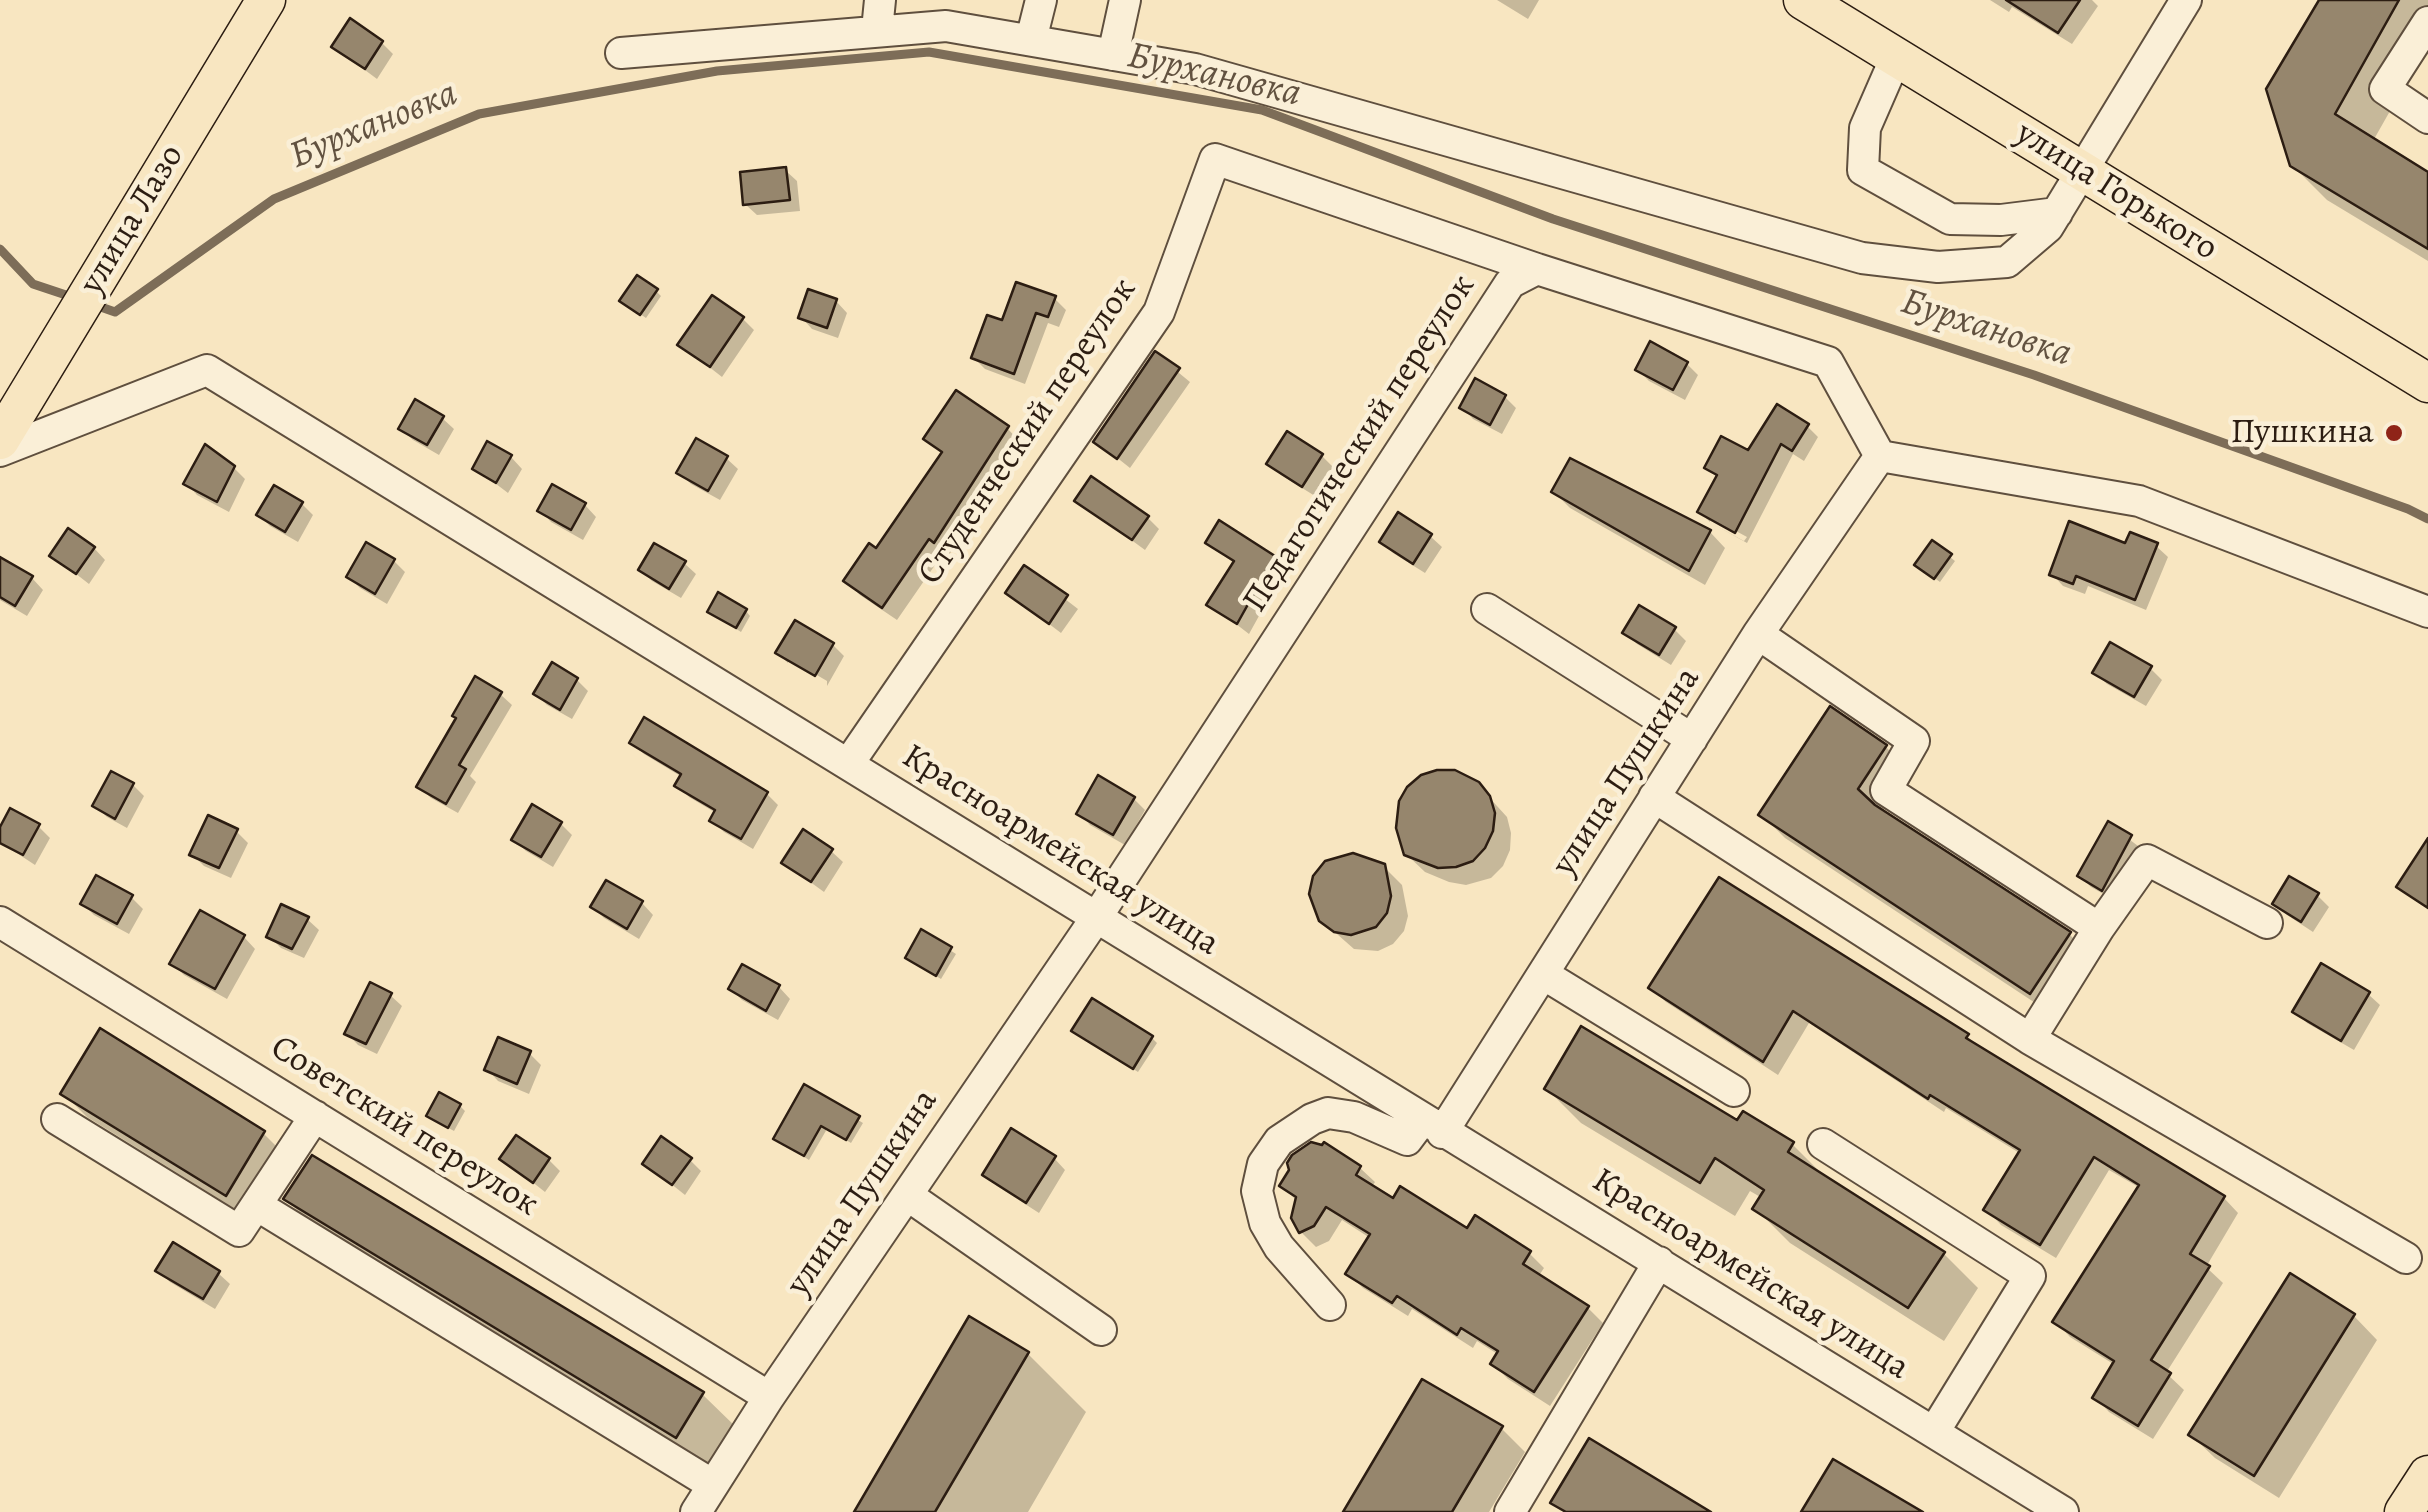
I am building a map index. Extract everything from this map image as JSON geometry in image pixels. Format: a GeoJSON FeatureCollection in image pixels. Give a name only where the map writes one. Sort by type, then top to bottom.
{"type":"FeatureCollection","features":[{"type":"Feature","properties":{"kind":"main road","name":"улица Лазо"},"geometry":{"type":"LineString","coordinates":[[0,440],[266,0]]}},
{"type":"Feature","properties":{"kind":"main road","name":"улица Горького"},"geometry":{"type":"LineString","coordinates":[[1803,0],[2428,383]]}},
{"type":"Feature","properties":{"kind":"main road"},"geometry":{"type":"LineString","coordinates":[[2404,1512],[2428,1476]]}},
{"type":"Feature","properties":{"kind":"street"},"geometry":{"type":"LineString","coordinates":[[1031,40],[1040,0]]}},
{"type":"Feature","properties":{"kind":"street"},"geometry":{"type":"LineString","coordinates":[[1113,54],[1126,0]]}},
{"type":"Feature","properties":{"kind":"street"},"geometry":{"type":"LineString","coordinates":[[621,53],[878,15],[949,13],[1031,40],[1195,68],[1862,258],[1938,266],[2007,262],[2048,227],[2186,0]]}},
{"type":"Feature","properties":{"kind":"street"},"geometry":{"type":"LineString","coordinates":[[2428,22],[2385,89],[2428,118]]}},
{"type":"Feature","properties":{"kind":"street"},"geometry":{"type":"LineString","coordinates":[[1896,57],[1865,128],[1863,170],[1950,218],[2001,220],[2057,212]]}},
{"type":"Feature","properties":{"kind":"street","name":"Студенческий переулок"},"geometry":{"type":"LineString","coordinates":[[849,763],[1160,312],[1214,160],[1538,269]]}},
{"type":"Feature","properties":{"kind":"street"},"geometry":{"type":"LineString","coordinates":[[1538,269],[1828,362],[1880,456],[2139,501],[2428,612]]}},
{"type":"Feature","properties":{"kind":"street","name":"Педагогический переулок"},"geometry":{"type":"LineString","coordinates":[[1096,918],[1510,283],[1538,269]]}},
{"type":"Feature","properties":{"kind":"street","name":"Красноармейская улица"},"geometry":{"type":"LineString","coordinates":[[0,451],[207,370],[2063,1512]]}},
{"type":"Feature","properties":{"kind":"street","name":"улица Пушкина"},"geometry":{"type":"LineString","coordinates":[[1432,1126],[1543,974],[1758,634],[1880,456]]}},
{"type":"Feature","properties":{"kind":"street"},"geometry":{"type":"LineString","coordinates":[[1487,610],[1692,739]]}},
{"type":"Feature","properties":{"kind":"street"},"geometry":{"type":"LineString","coordinates":[[1758,634],[1914,741],[1886,790],[2098,928]]}},
{"type":"Feature","properties":{"kind":"street"},"geometry":{"type":"LineString","coordinates":[[1654,798],[2030,1039],[2406,1258]]}},
{"type":"Feature","properties":{"kind":"street"},"geometry":{"type":"LineString","coordinates":[[2030,1039],[2098,928],[2148,860],[2267,924]]}},
{"type":"Feature","properties":{"kind":"street","name":"улица Пушкина"},"geometry":{"type":"LineString","coordinates":[[696,1512],[769,1397],[1096,918]]}},
{"type":"Feature","properties":{"kind":"street","name":"Советский переулок"},"geometry":{"type":"LineString","coordinates":[[0,922],[769,1397]]}},
{"type":"Feature","properties":{"kind":"street"},"geometry":{"type":"LineString","coordinates":[[1543,974],[1734,1090]]}},
{"type":"Feature","properties":{"kind":"street"},"geometry":{"type":"LineString","coordinates":[[1330,1306],[1279,1247],[1265,1223],[1257,1191],[1266,1160],[1279,1141],[1328,1113],[1354,1118],[1407,1140],[1432,1126]]}},
{"type":"Feature","properties":{"kind":"street"},"geometry":{"type":"LineString","coordinates":[[57,1119],[239,1231],[315,1116]]}},
{"type":"Feature","properties":{"kind":"street"},"geometry":{"type":"LineString","coordinates":[[1823,1144],[2030,1276],[1934,1432]]}},
{"type":"Feature","properties":{"kind":"street"},"geometry":{"type":"LineString","coordinates":[[907,1194],[1101,1330]]}},
{"type":"Feature","properties":{"kind":"street"},"geometry":{"type":"LineString","coordinates":[[258,1206],[714,1485]]}},
{"type":"Feature","properties":{"kind":"street"},"geometry":{"type":"LineString","coordinates":[[1510,1512],[1659,1262]]}},
{"type":"Feature","properties":{"kind":"building"},"geometry":{"type":"Polygon","coordinates":[[[2006,0],[2080,0],[2058,33],[2006,0]]]}},
{"type":"Feature","properties":{"kind":"building"},"geometry":{"type":"Polygon","coordinates":[[[2319,0],[2399,0],[2335,114],[2428,172],[2428,249],[2290,166],[2266,89],[2319,0]]]}},
{"type":"Feature","properties":{"kind":"building"},"geometry":{"type":"Polygon","coordinates":[[[350,18],[383,41],[365,69],[331,47],[350,18]]]}},
{"type":"Feature","properties":{"kind":"building"},"geometry":{"type":"Polygon","coordinates":[[[786,167],[790,200],[743,205],[740,172],[786,167]]]}},
{"type":"Feature","properties":{"kind":"building"},"geometry":{"type":"Polygon","coordinates":[[[637,275],[658,289],[640,315],[619,301],[637,275]]]}},
{"type":"Feature","properties":{"kind":"building"},"geometry":{"type":"Polygon","coordinates":[[[1016,282],[1056,296],[1048,317],[1036,313],[1014,374],[971,358],[987,315],[1002,320],[1016,282]]]}},
{"type":"Feature","properties":{"kind":"building"},"geometry":{"type":"Polygon","coordinates":[[[808,289],[837,299],[827,328],[798,318],[808,289]]]}},
{"type":"Feature","properties":{"kind":"building"},"geometry":{"type":"Polygon","coordinates":[[[712,295],[744,317],[710,367],[677,345],[712,295]]]}},
{"type":"Feature","properties":{"kind":"building"},"geometry":{"type":"Polygon","coordinates":[[[1650,341],[1688,362],[1673,390],[1635,370],[1650,341]]]}},
{"type":"Feature","properties":{"kind":"building"},"geometry":{"type":"Polygon","coordinates":[[[1155,351],[1180,368],[1117,459],[1093,442],[1155,351]]]}},
{"type":"Feature","properties":{"kind":"building"},"geometry":{"type":"Polygon","coordinates":[[[1475,378],[1506,395],[1490,425],[1459,408],[1475,378]]]}},
{"type":"Feature","properties":{"kind":"building"},"geometry":{"type":"Polygon","coordinates":[[[956,390],[1009,426],[934,543],[929,539],[882,608],[843,581],[869,543],[876,548],[942,452],[923,439],[956,390]]]}},
{"type":"Feature","properties":{"kind":"building"},"geometry":{"type":"Polygon","coordinates":[[[415,399],[444,416],[427,445],[398,429],[415,399]]]}},
{"type":"Feature","properties":{"kind":"building"},"geometry":{"type":"Polygon","coordinates":[[[1777,404],[1809,424],[1792,451],[1781,444],[1735,533],[1697,512],[1717,475],[1704,468],[1721,436],[1748,450],[1777,404]]]}},
{"type":"Feature","properties":{"kind":"building"},"geometry":{"type":"Polygon","coordinates":[[[1287,431],[1323,454],[1302,487],[1266,464],[1287,431]]]}},
{"type":"Feature","properties":{"kind":"building"},"geometry":{"type":"Polygon","coordinates":[[[696,438],[728,456],[708,491],[676,473],[696,438]]]}},
{"type":"Feature","properties":{"kind":"building"},"geometry":{"type":"Polygon","coordinates":[[[487,441],[512,455],[496,483],[472,469],[487,441]]]}},
{"type":"Feature","properties":{"kind":"building"},"geometry":{"type":"Polygon","coordinates":[[[205,444],[235,466],[217,502],[183,484],[205,444]]]}},
{"type":"Feature","properties":{"kind":"building"},"geometry":{"type":"Polygon","coordinates":[[[1570,458],[1711,530],[1689,571],[1551,492],[1570,458]]]}},
{"type":"Feature","properties":{"kind":"building"},"geometry":{"type":"Polygon","coordinates":[[[1091,476],[1149,516],[1132,540],[1074,501],[1091,476]]]}},
{"type":"Feature","properties":{"kind":"building"},"geometry":{"type":"Polygon","coordinates":[[[552,484],[586,503],[571,530],[537,511],[552,484]]]}},
{"type":"Feature","properties":{"kind":"building"},"geometry":{"type":"Polygon","coordinates":[[[274,485],[303,502],[285,532],[256,515],[274,485]]]}},
{"type":"Feature","properties":{"kind":"building"},"geometry":{"type":"Polygon","coordinates":[[[1398,512],[1432,534],[1413,564],[1379,542],[1398,512]]]}},
{"type":"Feature","properties":{"kind":"building"},"geometry":{"type":"Polygon","coordinates":[[[1219,520],[1275,556],[1237,624],[1206,605],[1234,561],[1205,543],[1219,520]]]}},
{"type":"Feature","properties":{"kind":"building"},"geometry":{"type":"Polygon","coordinates":[[[2069,521],[2125,543],[2130,532],[2158,543],[2135,600],[2076,576],[2073,584],[2049,575],[2069,521]]]}},
{"type":"Feature","properties":{"kind":"building"},"geometry":{"type":"Polygon","coordinates":[[[68,528],[95,547],[76,574],[49,556],[68,528]]]}},
{"type":"Feature","properties":{"kind":"building"},"geometry":{"type":"Polygon","coordinates":[[[1932,540],[1952,554],[1934,579],[1914,565],[1932,540]]]}},
{"type":"Feature","properties":{"kind":"building"},"geometry":{"type":"Polygon","coordinates":[[[366,542],[395,559],[375,594],[346,577],[366,542]]]}},
{"type":"Feature","properties":{"kind":"building"},"geometry":{"type":"Polygon","coordinates":[[[654,543],[686,561],[669,589],[638,570],[654,543]]]}},
{"type":"Feature","properties":{"kind":"building"},"geometry":{"type":"Polygon","coordinates":[[[0,557],[33,576],[15,606],[0,597],[0,557]]]}},
{"type":"Feature","properties":{"kind":"building"},"geometry":{"type":"Polygon","coordinates":[[[1024,565],[1068,595],[1049,624],[1005,593],[1024,565]]]}},
{"type":"Feature","properties":{"kind":"building"},"geometry":{"type":"Polygon","coordinates":[[[718,592],[747,609],[736,628],[707,612],[718,592]]]}},
{"type":"Feature","properties":{"kind":"building"},"geometry":{"type":"Polygon","coordinates":[[[1639,605],[1676,627],[1659,655],[1622,633],[1639,605]]]}},
{"type":"Feature","properties":{"kind":"building"},"geometry":{"type":"Polygon","coordinates":[[[795,620],[834,643],[815,676],[775,653],[795,620]]]}},
{"type":"Feature","properties":{"kind":"building"},"geometry":{"type":"Polygon","coordinates":[[[2110,642],[2152,666],[2134,697],[2092,673],[2110,642]]]}},
{"type":"Feature","properties":{"kind":"building"},"geometry":{"type":"Polygon","coordinates":[[[552,662],[578,678],[560,710],[533,694],[552,662]]]}},
{"type":"Feature","properties":{"kind":"building"},"geometry":{"type":"Polygon","coordinates":[[[475,676],[502,692],[459,765],[466,769],[446,804],[416,787],[475,676]]]}},
{"type":"Feature","properties":{"kind":"building"},"geometry":{"type":"Polygon","coordinates":[[[1830,706],[1887,745],[1858,789],[1875,805],[2071,932],[2030,994],[1758,815],[1830,706]]]}},
{"type":"Feature","properties":{"kind":"building"},"geometry":{"type":"Polygon","coordinates":[[[644,717],[768,792],[741,839],[709,821],[715,810],[674,786],[681,774],[629,743],[644,717]]]}},
{"type":"Feature","properties":{"kind":"building"},"geometry":{"type":"Polygon","coordinates":[[[1455,770],[1479,782],[1490,796],[1495,813],[1493,831],[1485,848],[1473,861],[1456,867],[1438,868],[1404,855],[1396,828],[1399,801],[1407,787],[1421,775],[1455,770]]]}},
{"type":"Feature","properties":{"kind":"building"},"geometry":{"type":"Polygon","coordinates":[[[111,771],[134,783],[115,819],[92,806],[111,771]]]}},
{"type":"Feature","properties":{"kind":"building"},"geometry":{"type":"Polygon","coordinates":[[[1098,775],[1135,797],[1113,835],[1076,814],[1098,775]]]}},
{"type":"Feature","properties":{"kind":"building"},"geometry":{"type":"Polygon","coordinates":[[[532,804],[562,822],[541,857],[511,840],[532,804]]]}},
{"type":"Feature","properties":{"kind":"building"},"geometry":{"type":"Polygon","coordinates":[[[10,808],[40,824],[23,855],[0,843],[0,827],[10,808]]]}},
{"type":"Feature","properties":{"kind":"building"},"geometry":{"type":"Polygon","coordinates":[[[208,815],[238,829],[219,868],[189,855],[208,815]]]}},
{"type":"Feature","properties":{"kind":"building"},"geometry":{"type":"Polygon","coordinates":[[[2108,821],[2132,835],[2102,891],[2077,876],[2108,821]]]}},
{"type":"Feature","properties":{"kind":"building"},"geometry":{"type":"Polygon","coordinates":[[[803,829],[833,849],[811,882],[781,863],[803,829]]]}},
{"type":"Feature","properties":{"kind":"building"},"geometry":{"type":"Polygon","coordinates":[[[2428,838],[2428,908],[2396,887],[2428,838]]]}},
{"type":"Feature","properties":{"kind":"building"},"geometry":{"type":"Polygon","coordinates":[[[1353,853],[1385,864],[1391,896],[1387,913],[1376,927],[1351,935],[1334,932],[1319,921],[1309,894],[1313,876],[1325,861],[1353,853]]]}},
{"type":"Feature","properties":{"kind":"building"},"geometry":{"type":"Polygon","coordinates":[[[96,875],[133,895],[117,924],[80,904],[96,875]]]}},
{"type":"Feature","properties":{"kind":"building"},"geometry":{"type":"Polygon","coordinates":[[[2289,876],[2319,893],[2301,922],[2272,904],[2289,876]]]}},
{"type":"Feature","properties":{"kind":"building"},"geometry":{"type":"Polygon","coordinates":[[[1719,877],[1969,1034],[1966,1038],[2225,1196],[2190,1254],[2210,1266],[2151,1360],[2171,1373],[2138,1426],[2092,1398],[2114,1361],[2052,1322],[2139,1185],[2094,1157],[2040,1245],[1983,1210],[2020,1150],[1930,1095],[1928,1099],[1793,1011],[1763,1062],[1648,988],[1719,877]]]}},
{"type":"Feature","properties":{"kind":"building"},"geometry":{"type":"Polygon","coordinates":[[[606,880],[643,901],[627,929],[590,907],[606,880]]]}},
{"type":"Feature","properties":{"kind":"building"},"geometry":{"type":"Polygon","coordinates":[[[281,904],[309,917],[292,949],[266,937],[281,904]]]}},
{"type":"Feature","properties":{"kind":"building"},"geometry":{"type":"Polygon","coordinates":[[[200,910],[245,935],[215,989],[169,964],[200,910]]]}},
{"type":"Feature","properties":{"kind":"building"},"geometry":{"type":"Polygon","coordinates":[[[921,929],[952,947],[936,976],[905,958],[921,929]]]}},
{"type":"Feature","properties":{"kind":"building"},"geometry":{"type":"Polygon","coordinates":[[[2321,963],[2370,992],[2341,1041],[2292,1012],[2321,963]]]}},
{"type":"Feature","properties":{"kind":"building"},"geometry":{"type":"Polygon","coordinates":[[[742,964],[780,985],[766,1011],[728,989],[742,964]]]}},
{"type":"Feature","properties":{"kind":"building"},"geometry":{"type":"Polygon","coordinates":[[[370,982],[392,993],[366,1044],[344,1034],[370,982]]]}},
{"type":"Feature","properties":{"kind":"building"},"geometry":{"type":"Polygon","coordinates":[[[1092,998],[1153,1036],[1133,1069],[1071,1031],[1092,998]]]}},
{"type":"Feature","properties":{"kind":"building"},"geometry":{"type":"Polygon","coordinates":[[[1581,1026],[1737,1120],[1743,1111],[1794,1142],[1788,1152],[1945,1252],[1908,1308],[1752,1209],[1764,1190],[1715,1158],[1700,1183],[1544,1089],[1581,1026]]]}},
{"type":"Feature","properties":{"kind":"building"},"geometry":{"type":"Polygon","coordinates":[[[100,1028],[265,1131],[226,1196],[60,1094],[100,1028]]]}},
{"type":"Feature","properties":{"kind":"building"},"geometry":{"type":"Polygon","coordinates":[[[498,1037],[531,1051],[517,1084],[484,1070],[498,1037]]]}},
{"type":"Feature","properties":{"kind":"building"},"geometry":{"type":"Polygon","coordinates":[[[804,1084],[860,1116],[846,1140],[821,1126],[804,1156],[773,1139],[804,1084]]]}},
{"type":"Feature","properties":{"kind":"building"},"geometry":{"type":"Polygon","coordinates":[[[439,1092],[461,1104],[448,1128],[426,1116],[439,1092]]]}},
{"type":"Feature","properties":{"kind":"building"},"geometry":{"type":"Polygon","coordinates":[[[1011,1128],[1056,1156],[1026,1203],[982,1175],[1011,1128]]]}},
{"type":"Feature","properties":{"kind":"building"},"geometry":{"type":"Polygon","coordinates":[[[516,1135],[550,1158],[533,1183],[499,1159],[516,1135]]]}},
{"type":"Feature","properties":{"kind":"building"},"geometry":{"type":"Polygon","coordinates":[[[661,1136],[692,1158],[672,1185],[642,1164],[661,1136]]]}},
{"type":"Feature","properties":{"kind":"building"},"geometry":{"type":"Polygon","coordinates":[[[1311,1142],[1324,1142],[1361,1166],[1356,1175],[1393,1198],[1400,1186],[1467,1228],[1475,1215],[1531,1251],[1523,1264],[1589,1306],[1534,1392],[1490,1364],[1498,1351],[1461,1328],[1457,1335],[1397,1296],[1392,1303],[1345,1274],[1370,1234],[1326,1207],[1314,1226],[1299,1233],[1291,1218],[1296,1197],[1279,1186],[1289,1170],[1287,1163],[1292,1155],[1311,1142]]]}},
{"type":"Feature","properties":{"kind":"building"},"geometry":{"type":"Polygon","coordinates":[[[312,1155],[704,1392],[676,1438],[283,1199],[312,1155]]]}},
{"type":"Feature","properties":{"kind":"building"},"geometry":{"type":"Polygon","coordinates":[[[173,1242],[220,1271],[203,1299],[155,1271],[173,1242]]]}},
{"type":"Feature","properties":{"kind":"building"},"geometry":{"type":"Polygon","coordinates":[[[2290,1273],[2355,1314],[2254,1476],[2188,1435],[2290,1273]]]}},
{"type":"Feature","properties":{"kind":"building"},"geometry":{"type":"Polygon","coordinates":[[[969,1316],[1029,1352],[935,1512],[854,1512],[969,1316]]]}},
{"type":"Feature","properties":{"kind":"building"},"geometry":{"type":"Polygon","coordinates":[[[1422,1379],[1503,1426],[1452,1512],[1343,1512],[1422,1379]]]}},
{"type":"Feature","properties":{"kind":"building"},"geometry":{"type":"Polygon","coordinates":[[[1589,1438],[1711,1512],[1566,1512],[1550,1503],[1589,1438]]]}},
{"type":"Feature","properties":{"kind":"building"},"geometry":{"type":"Polygon","coordinates":[[[1833,1459],[1923,1512],[1801,1512],[1833,1459]]]}},
{"type":"Feature","properties":{"kind":"waterway","name":"Бурхановка"},"geometry":{"type":"LineString","coordinates":[[95,305],[115,312],[274,199],[479,114],[717,71],[929,52],[1262,110],[1553,219],[2034,375],[2428,519]]}},
{"type":"Feature","properties":{"kind":"waterway","name":"Бурхановка"},"geometry":{"type":"LineString","coordinates":[[0,249],[33,284],[75,298]]}},
{"type":"Feature","properties":{"kind":"place","name":"Пушкина"},"geometry":{"type":"Point","coordinates":[2394,433]}}]}
